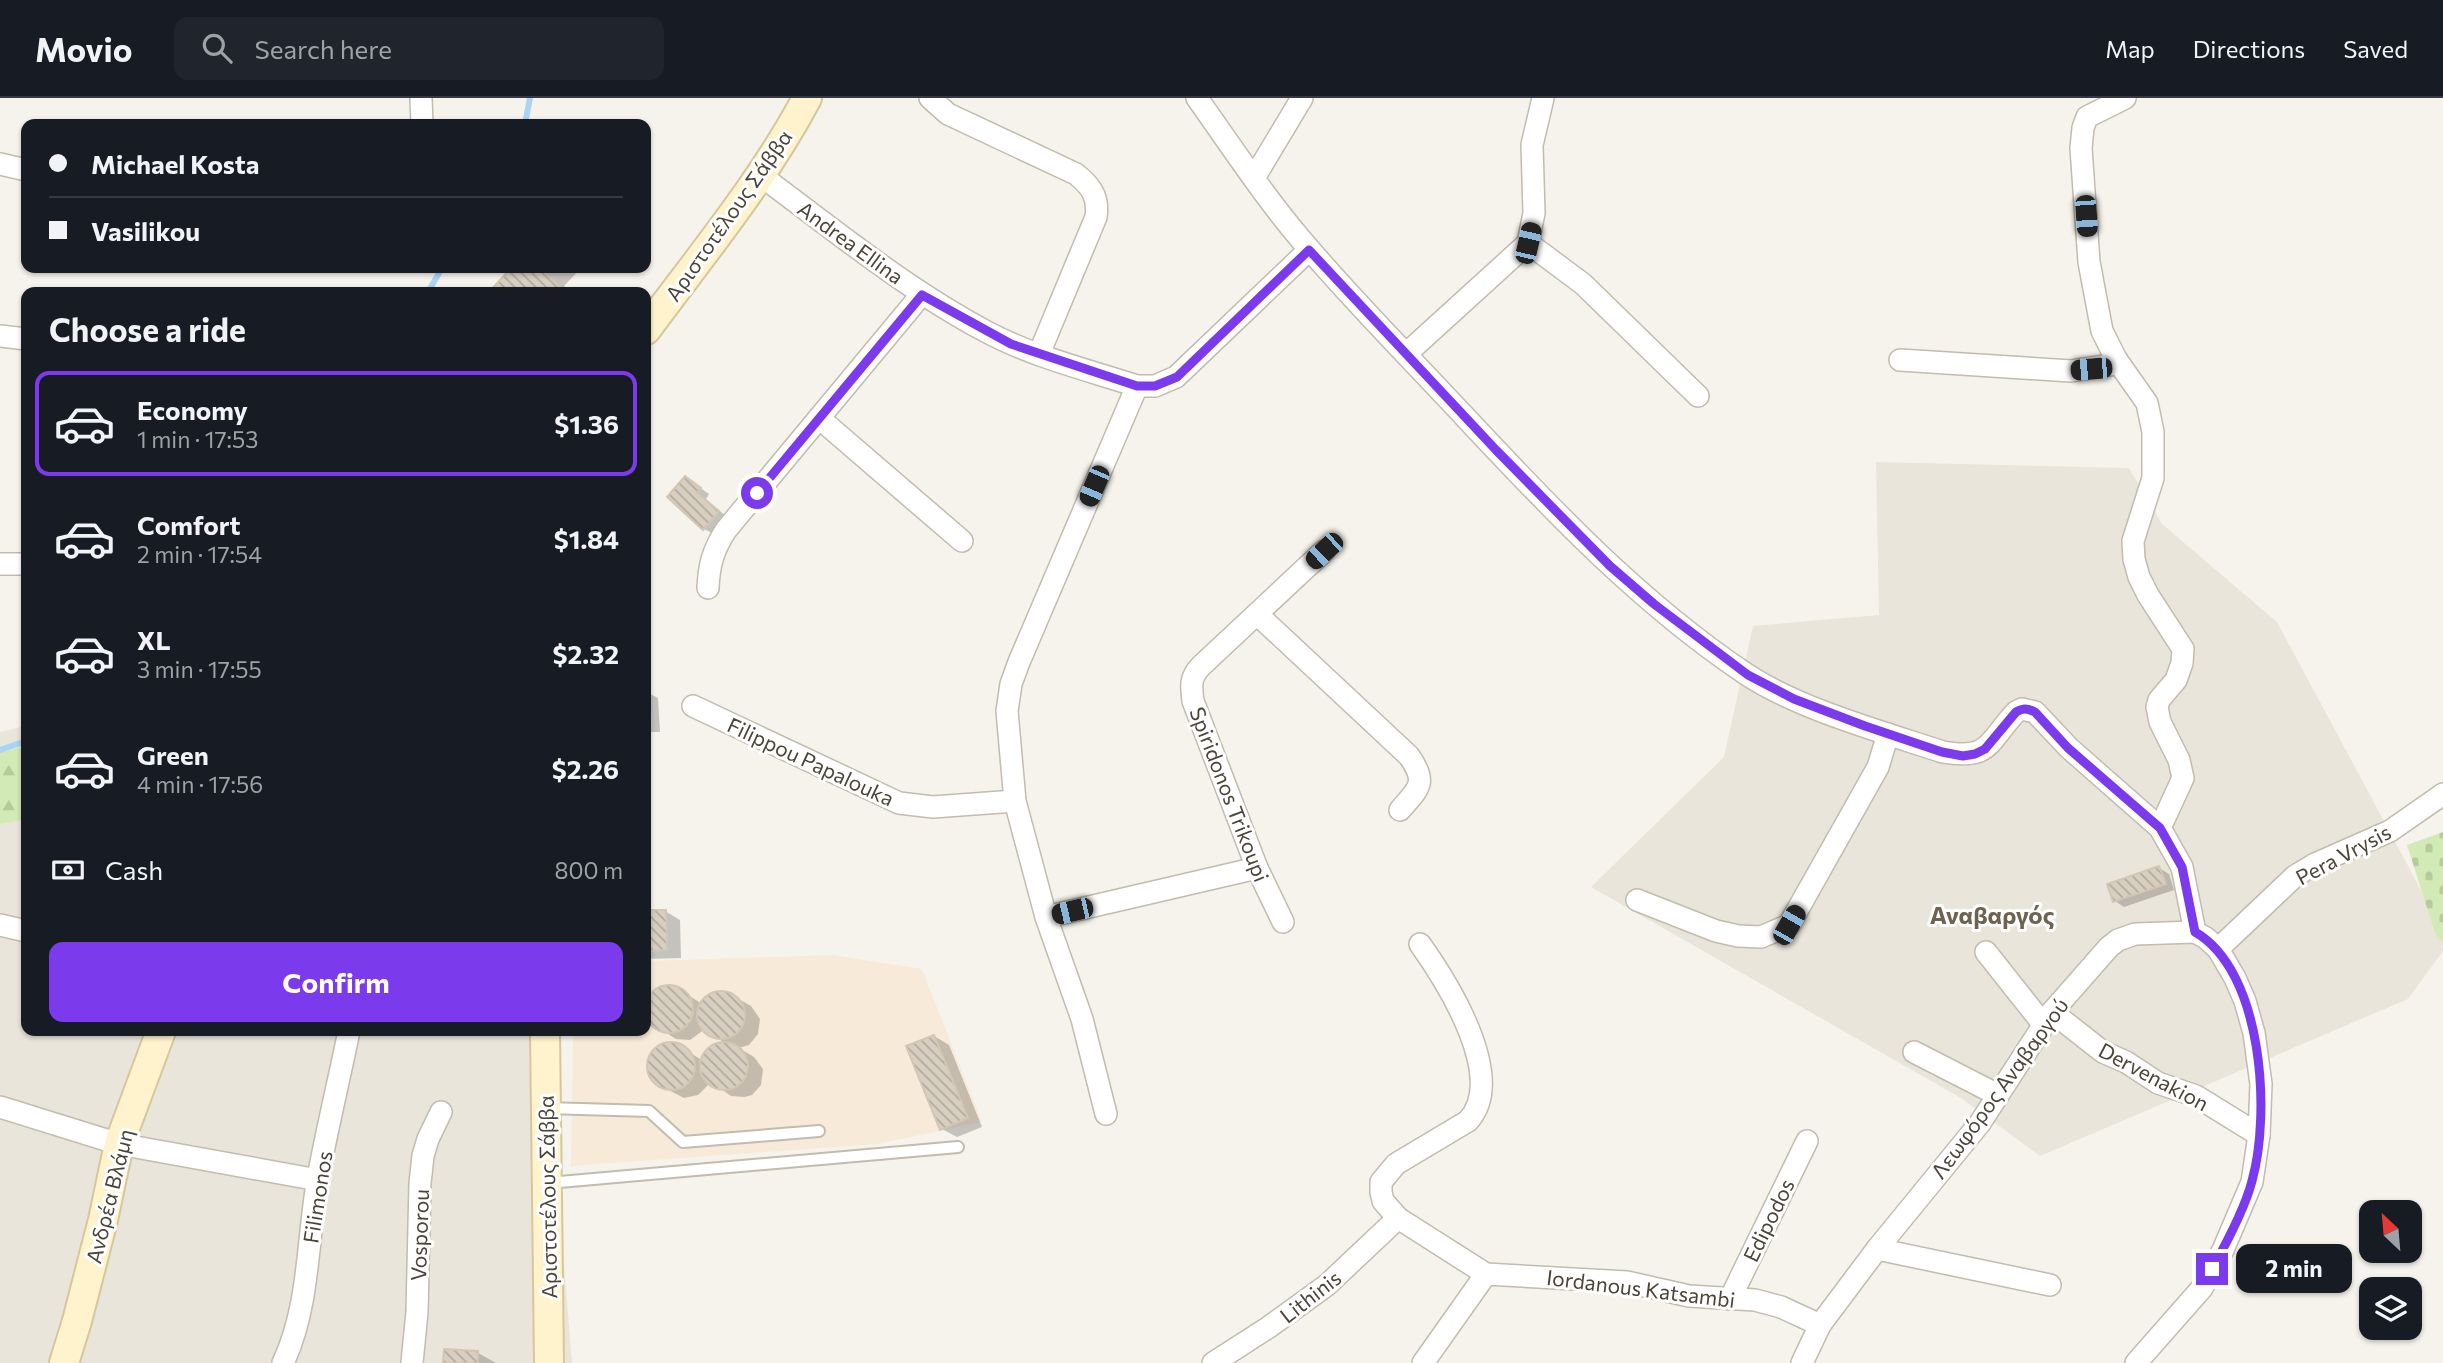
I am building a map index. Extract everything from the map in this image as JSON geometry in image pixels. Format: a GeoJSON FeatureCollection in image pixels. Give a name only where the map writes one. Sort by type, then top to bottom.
{"type":"FeatureCollection","features":[{"type":"Feature","properties":{"kind":"street"},"geometry":{"type":"LineString","coordinates":[[421,98],[422,119]]}},
{"type":"Feature","properties":{"kind":"street","name":"Αριστοτέλους Σάββα"},"geometry":{"type":"LineString","coordinates":[[651,323],[760,175],[792,127],[807,98]]}},
{"type":"Feature","properties":{"kind":"street"},"geometry":{"type":"LineString","coordinates":[[930,98],[948,114],[1076,174],[1087,183],[1095,195],[1098,206],[1096,217],[1039,354]]}},
{"type":"Feature","properties":{"kind":"street"},"geometry":{"type":"LineString","coordinates":[[1197,98],[1309,250],[1405,354],[1610,566],[1654,604],[1748,675],[1794,699],[1942,752],[1963,756],[1975,754],[1985,749],[2016,712],[2029,709],[2035,712],[2068,748],[2160,828],[2182,867],[2195,932],[2218,949],[2235,978],[2254,1033],[2261,1084],[2259,1135],[2252,1182],[2223,1250],[2202,1289],[2136,1363]]}},
{"type":"Feature","properties":{"kind":"street"},"geometry":{"type":"LineString","coordinates":[[1254,178],[1301,98]]}},
{"type":"Feature","properties":{"kind":"street"},"geometry":{"type":"LineString","coordinates":[[1405,354],[1528,243],[1534,213],[1532,145],[1543,98]]}},
{"type":"Feature","properties":{"kind":"street"},"geometry":{"type":"LineString","coordinates":[[2125,98],[2087,117],[2081,148],[2089,262],[2102,331],[2116,359],[2147,404],[2153,432],[2153,478],[2133,541],[2133,559],[2148,595],[2183,649],[2182,663],[2176,680],[2159,700],[2157,707],[2160,722],[2183,778],[2160,828]]}},
{"type":"Feature","properties":{"kind":"street"},"geometry":{"type":"LineString","coordinates":[[0,164],[21,169]]}},
{"type":"Feature","properties":{"kind":"street","name":"Andrea Ellina"},"geometry":{"type":"LineString","coordinates":[[760,175],[922,295],[988,332],[1039,354],[1137,386]]}},
{"type":"Feature","properties":{"kind":"street"},"geometry":{"type":"LineString","coordinates":[[1528,243],[1583,284],[1698,396]]}},
{"type":"Feature","properties":{"kind":"street"},"geometry":{"type":"LineString","coordinates":[[1106,1114],[1082,1019],[1046,917],[1015,800],[1007,711],[1011,684],[1137,386],[1155,386],[1177,377],[1309,250]]}},
{"type":"Feature","properties":{"kind":"street"},"geometry":{"type":"LineString","coordinates":[[708,588],[709,565],[714,548],[726,530],[922,295]]}},
{"type":"Feature","properties":{"kind":"street"},"geometry":{"type":"LineString","coordinates":[[0,336],[21,338]]}},
{"type":"Feature","properties":{"kind":"street"},"geometry":{"type":"LineString","coordinates":[[1900,360],[2071,371],[2110,365],[2116,359]]}},
{"type":"Feature","properties":{"kind":"street"},"geometry":{"type":"LineString","coordinates":[[819,418],[962,541]]}},
{"type":"Feature","properties":{"kind":"street","name":"Spiridonos Trikoupi"},"geometry":{"type":"LineString","coordinates":[[1283,922],[1257,868],[1193,701],[1191,686],[1193,674],[1200,666],[1324,551]]}},
{"type":"Feature","properties":{"kind":"street"},"geometry":{"type":"LineString","coordinates":[[0,564],[21,564]]}},
{"type":"Feature","properties":{"kind":"street"},"geometry":{"type":"LineString","coordinates":[[1258,614],[1418,767],[1421,781],[1400,810]]}},
{"type":"Feature","properties":{"kind":"street","name":"Filippou Papalouka"},"geometry":{"type":"LineString","coordinates":[[693,706],[899,803],[933,807],[1015,800]]}},
{"type":"Feature","properties":{"kind":"street"},"geometry":{"type":"LineString","coordinates":[[1637,900],[1716,931],[1738,936],[1762,937],[1789,925],[1878,767],[1888,734]]}},
{"type":"Feature","properties":{"kind":"street","name":"Pera Vrysis"},"geometry":{"type":"LineString","coordinates":[[2218,949],[2295,876],[2315,864],[2390,831],[2443,794]]}},
{"type":"Feature","properties":{"kind":"street"},"geometry":{"type":"LineString","coordinates":[[1046,917],[1257,868]]}},
{"type":"Feature","properties":{"kind":"street"},"geometry":{"type":"LineString","coordinates":[[0,925],[21,930]]}},
{"type":"Feature","properties":{"kind":"street","name":"Λεωφόρος Αναβαργού"},"geometry":{"type":"LineString","coordinates":[[1802,1363],[1820,1325],[1980,1122],[2047,1018],[2109,947],[2134,934],[2195,932]]}},
{"type":"Feature","properties":{"kind":"street","name":"Iordanous Katsambi"},"geometry":{"type":"LineString","coordinates":[[1420,944],[1447,982],[1462,1013],[1474,1043],[1481,1091],[1474,1114],[1468,1122],[1411,1153],[1388,1172],[1381,1182],[1382,1201],[1398,1218],[1486,1273],[1627,1282],[1689,1296],[1755,1300],[1781,1307],[1820,1325]]}},
{"type":"Feature","properties":{"kind":"street","name":"Dervenakion"},"geometry":{"type":"LineString","coordinates":[[1986,951],[2047,1018],[2158,1083],[2196,1096],[2259,1135]]}},
{"type":"Feature","properties":{"kind":"street","name":"Ανδρέα Βλάμη"},"geometry":{"type":"LineString","coordinates":[[64,1363],[97,1245],[119,1144],[159,1036]]}},
{"type":"Feature","properties":{"kind":"street","name":"Filimonos"},"geometry":{"type":"LineString","coordinates":[[283,1363],[300,1313],[318,1180],[348,1036]]}},
{"type":"Feature","properties":{"kind":"street","name":"Αριστοτέλους Σάββα"},"geometry":{"type":"LineString","coordinates":[[545,1036],[550,1363]]}},
{"type":"Feature","properties":{"kind":"street"},"geometry":{"type":"LineString","coordinates":[[1914,1052],[1998,1096]]}},
{"type":"Feature","properties":{"kind":"street"},"geometry":{"type":"LineString","coordinates":[[0,1107],[119,1144],[318,1180]]}},
{"type":"Feature","properties":{"kind":"street","name":"Vosporou"},"geometry":{"type":"LineString","coordinates":[[412,1363],[419,1183],[428,1139],[441,1112]]}},
{"type":"Feature","properties":{"kind":"street","name":"Edipodos"},"geometry":{"type":"LineString","coordinates":[[1730,1299],[1807,1141]]}},
{"type":"Feature","properties":{"kind":"street","name":"Lithinis"},"geometry":{"type":"LineString","coordinates":[[1213,1363],[1327,1285],[1398,1218]]}},
{"type":"Feature","properties":{"kind":"street"},"geometry":{"type":"LineString","coordinates":[[1877,1250],[2050,1285]]}},
{"type":"Feature","properties":{"kind":"street"},"geometry":{"type":"LineString","coordinates":[[1423,1363],[1486,1273]]}},
{"type":"Feature","properties":{"kind":"lane"},"geometry":{"type":"LineString","coordinates":[[546,1108],[649,1111],[682,1142],[819,1131]]}},
{"type":"Feature","properties":{"kind":"lane"},"geometry":{"type":"LineString","coordinates":[[548,1182],[958,1147]]}},
{"type":"Feature","properties":{"kind":"shaded area"},"geometry":{"type":"Polygon","coordinates":[[[1876,462],[2129,468],[2162,524],[2277,622],[2443,931],[2443,951],[2408,999],[2040,1156],[1961,1098],[1591,887],[1724,757],[1753,626],[1879,615],[1876,462]]]}},
{"type":"Feature","properties":{"kind":"shaded area"},"geometry":{"type":"Polygon","coordinates":[[[21,727],[21,1036],[545,1036],[572,1363],[0,1363],[0,732],[21,727]]]}},
{"type":"Feature","properties":{"kind":"shaded area"},"geometry":{"type":"Polygon","coordinates":[[[832,955],[922,969],[982,1122],[877,1144],[571,1166],[573,1036],[651,1036],[651,961],[832,955]]]}},
{"type":"Feature","properties":{"kind":"green space"},"geometry":{"type":"Polygon","coordinates":[[[21,748],[21,820],[0,824],[0,752],[21,748]]]}},
{"type":"Feature","properties":{"kind":"green space"},"geometry":{"type":"Polygon","coordinates":[[[2443,832],[2443,941],[2437,939],[2407,845],[2443,832]]]}},
{"type":"Feature","properties":{"kind":"building"},"geometry":{"type":"Polygon","coordinates":[[[506,273],[545,273],[560,287],[494,287],[506,273]]]}},
{"type":"Feature","properties":{"kind":"building"},"geometry":{"type":"Polygon","coordinates":[[[685,476],[701,488],[697,493],[719,511],[703,530],[667,497],[685,476]]]}},
{"type":"Feature","properties":{"kind":"building"},"geometry":{"type":"Polygon","coordinates":[[[2159,866],[2166,884],[2113,902],[2107,884],[2159,866]]]}},
{"type":"Feature","properties":{"kind":"building"},"geometry":{"type":"Polygon","coordinates":[[[651,910],[666,910],[667,950],[651,951],[651,910]]]}},
{"type":"Feature","properties":{"kind":"building"},"geometry":{"type":"Polygon","coordinates":[[[669,985],[686,992],[693,1009],[686,1026],[669,1033],[652,1026],[652,992],[669,985]]]}},
{"type":"Feature","properties":{"kind":"building"},"geometry":{"type":"Polygon","coordinates":[[[721,991],[738,998],[745,1015],[738,1032],[721,1039],[704,1032],[697,1015],[704,998],[721,991]]]}},
{"type":"Feature","properties":{"kind":"building"},"geometry":{"type":"Polygon","coordinates":[[[934,1035],[968,1118],[940,1130],[906,1046],[934,1035]]]}},
{"type":"Feature","properties":{"kind":"building"},"geometry":{"type":"Polygon","coordinates":[[[671,1042],[688,1049],[695,1066],[688,1083],[671,1090],[654,1083],[647,1066],[654,1049],[671,1042]]]}},
{"type":"Feature","properties":{"kind":"building"},"geometry":{"type":"Polygon","coordinates":[[[724,1042],[741,1049],[748,1066],[741,1083],[724,1090],[707,1083],[700,1066],[707,1049],[724,1042]]]}},
{"type":"Feature","properties":{"kind":"building"},"geometry":{"type":"Polygon","coordinates":[[[444,1349],[478,1351],[478,1363],[443,1363],[444,1349]]]}},
{"type":"Feature","properties":{"kind":"waterway"},"geometry":{"type":"LineString","coordinates":[[526,119],[530,98]]}},
{"type":"Feature","properties":{"kind":"waterway"},"geometry":{"type":"LineString","coordinates":[[431,287],[439,273]]}},
{"type":"Feature","properties":{"kind":"waterway"},"geometry":{"type":"LineString","coordinates":[[0,750],[21,743]]}},
{"type":"Feature","properties":{"kind":"district","name":"Αναβαργός"},"geometry":{"type":"Point","coordinates":[1992,914]}},
{"type":"Feature","properties":{"kind":"route"},"geometry":{"type":"LineString","coordinates":[[757,493],[922,295],[1011,344],[1137,386],[1155,386],[1177,377],[1309,250],[1496,450],[1610,566],[1654,604],[1748,675],[1794,699],[1865,726],[1942,752],[1963,756],[1985,749],[2016,712],[2029,709],[2035,712],[2068,748],[2160,828],[2182,867],[2195,932],[2218,949],[2245,1001],[2258,1055],[2261,1084],[2259,1135],[2252,1182],[2212,1269]]}}]}
